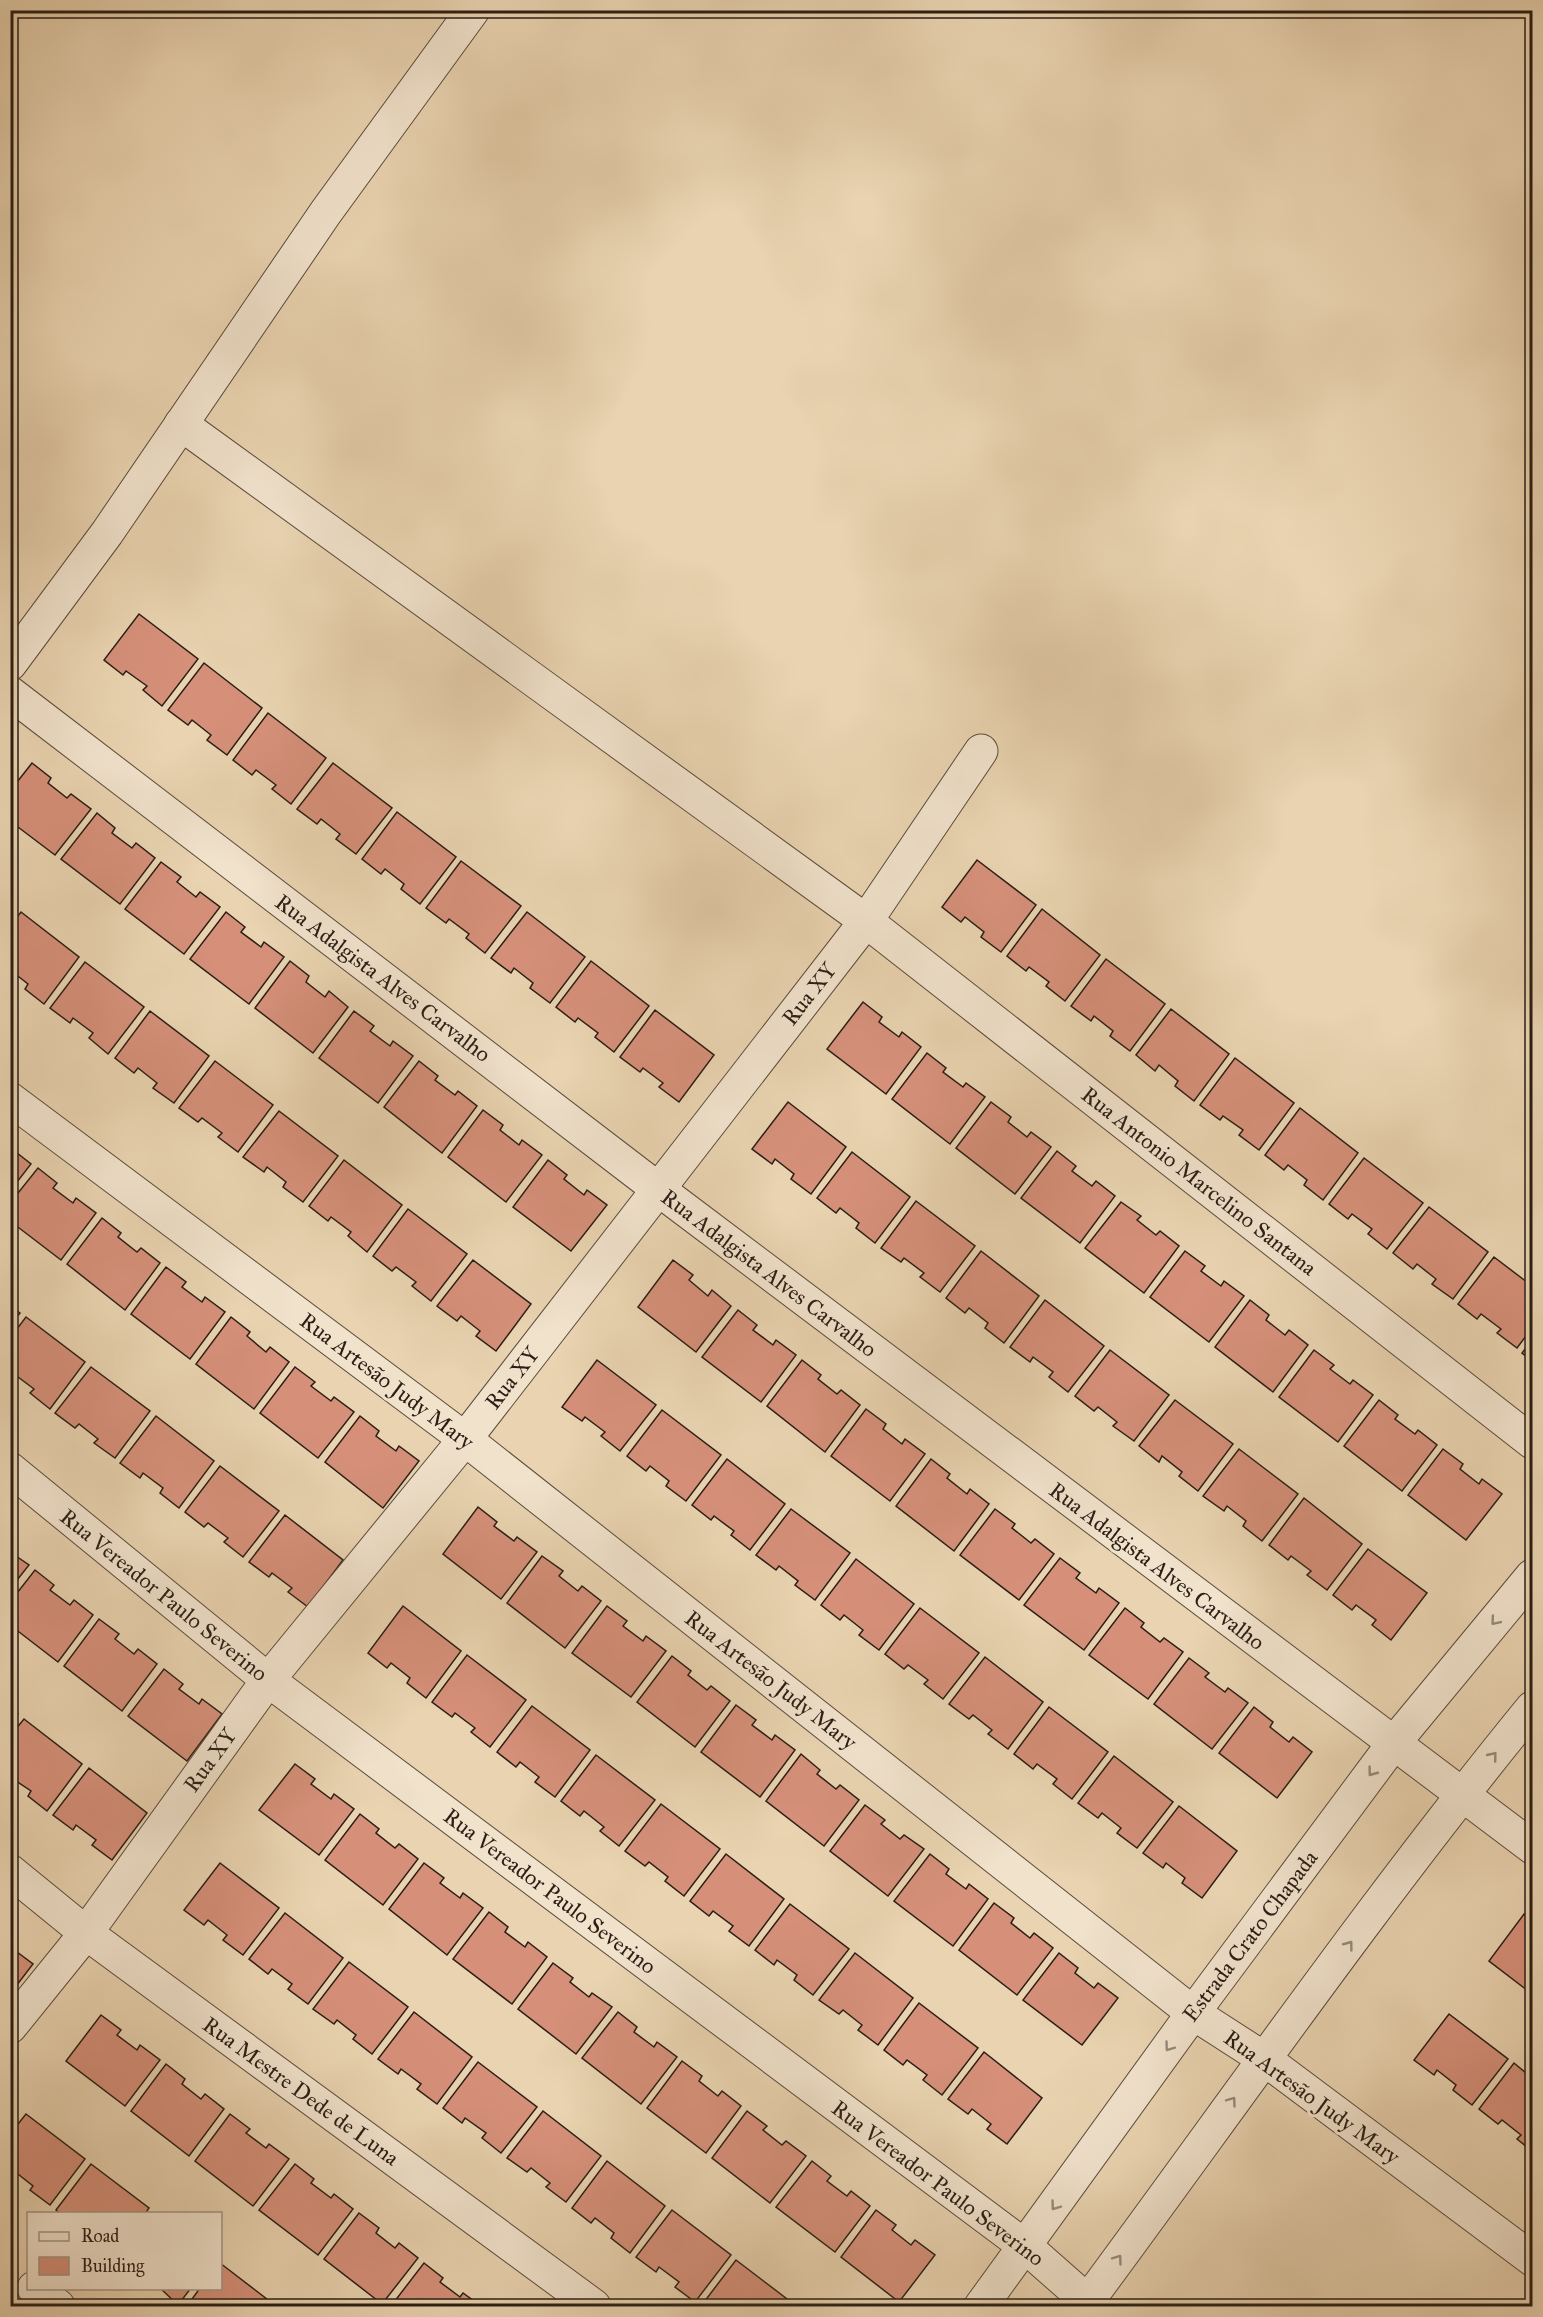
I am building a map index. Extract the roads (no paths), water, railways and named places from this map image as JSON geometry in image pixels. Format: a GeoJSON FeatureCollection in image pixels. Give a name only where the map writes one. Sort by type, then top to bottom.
{"type":"FeatureCollection","features":[{"type":"Feature","properties":{"kind":"street"},"geometry":{"type":"LineString","coordinates":[[10,664],[107,533],[327,212],[473,10]]}},
{"type":"Feature","properties":{"kind":"street","name":"Rua Antonio Marcelino Santana"},"geometry":{"type":"LineString","coordinates":[[181,424],[866,921],[1533,1442]]}},
{"type":"Feature","properties":{"kind":"street","name":"Rua Adalgista Alves Carvalho"},"geometry":{"type":"LineString","coordinates":[[10,693],[658,1189],[1393,1744],[1533,1847]]}},
{"type":"Feature","properties":{"kind":"street","name":"Rua XY"},"geometry":{"type":"LineString","coordinates":[[10,2027],[86,1932],[268,1680],[465,1439],[866,921],[981,751]]}},
{"type":"Feature","properties":{"kind":"street","name":"Rua Artesão Judy Mary"},"geometry":{"type":"LineString","coordinates":[[10,1099],[465,1439],[1193,2013],[1263,2058],[1533,2259]]}},
{"type":"Feature","properties":{"kind":"street","name":"Rua Vereador Paulo Severino"},"geometry":{"type":"LineString","coordinates":[[10,1469],[268,1680],[1026,2247],[1088,2305]]}},
{"type":"Feature","properties":{"kind":"street","name":"Estrada Crato Chapada"},"geometry":{"type":"LineString","coordinates":[[981,2307],[1193,2013],[1393,1744],[1533,1576]]}},
{"type":"Feature","properties":{"kind":"street"},"geometry":{"type":"LineString","coordinates":[[1088,2305],[1263,2058],[1461,1795],[1533,1708]]}},
{"type":"Feature","properties":{"kind":"street","name":"Rua Mestre Dede de Luna"},"geometry":{"type":"LineString","coordinates":[[10,1871],[86,1932],[594,2307]]}},
{"type":"Feature","properties":{"kind":"street"},"geometry":{"type":"LineString","coordinates":[[10,2271],[27,2284]]}},
{"type":"Feature","properties":{"kind":"street"},"geometry":{"type":"LineString","coordinates":[[34,2290],[57,2307]]}}]}
